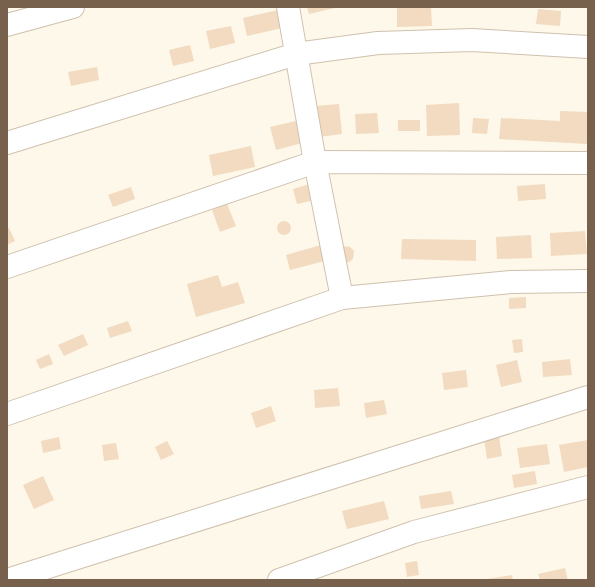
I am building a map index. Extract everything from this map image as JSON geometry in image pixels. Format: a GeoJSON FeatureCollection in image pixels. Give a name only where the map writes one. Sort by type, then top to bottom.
{"type":"FeatureCollection","features":[{"type":"Feature","properties":{"kind":"street"},"geometry":{"type":"LineString","coordinates":[[7,25],[73,7]]}},
{"type":"Feature","properties":{"kind":"street"},"geometry":{"type":"LineString","coordinates":[[288,7],[315,162],[342,298]]}},
{"type":"Feature","properties":{"kind":"street"},"geometry":{"type":"LineString","coordinates":[[7,144],[296,54],[378,43],[472,40],[588,47]]}},
{"type":"Feature","properties":{"kind":"street"},"geometry":{"type":"LineString","coordinates":[[7,267],[315,162],[588,163]]}},
{"type":"Feature","properties":{"kind":"street"},"geometry":{"type":"LineString","coordinates":[[7,414],[342,298],[511,282],[588,281]]}},
{"type":"Feature","properties":{"kind":"street"},"geometry":{"type":"LineString","coordinates":[[7,580],[588,397]]}},
{"type":"Feature","properties":{"kind":"street"},"geometry":{"type":"LineString","coordinates":[[279,580],[414,532],[588,487]]}},
{"type":"Feature","properties":{"kind":"building"},"geometry":{"type":"Polygon","coordinates":[[[307,7],[335,7],[335,8],[309,14],[307,7]]]}},
{"type":"Feature","properties":{"kind":"building"},"geometry":{"type":"Polygon","coordinates":[[[397,7],[431,7],[432,26],[397,27],[397,7]]]}},
{"type":"Feature","properties":{"kind":"building"},"geometry":{"type":"Polygon","coordinates":[[[538,9],[561,11],[560,26],[536,24],[538,9]]]}},
{"type":"Feature","properties":{"kind":"building"},"geometry":{"type":"Polygon","coordinates":[[[278,10],[282,28],[247,36],[243,18],[278,10]]]}},
{"type":"Feature","properties":{"kind":"building"},"geometry":{"type":"Polygon","coordinates":[[[231,26],[235,43],[210,49],[206,31],[231,26]]]}},
{"type":"Feature","properties":{"kind":"building"},"geometry":{"type":"Polygon","coordinates":[[[190,45],[194,61],[173,66],[169,50],[190,45]]]}},
{"type":"Feature","properties":{"kind":"building"},"geometry":{"type":"Polygon","coordinates":[[[97,67],[99,80],[71,86],[68,72],[97,67]]]}},
{"type":"Feature","properties":{"kind":"building"},"geometry":{"type":"Polygon","coordinates":[[[459,103],[460,135],[427,136],[426,105],[459,103]]]}},
{"type":"Feature","properties":{"kind":"building"},"geometry":{"type":"Polygon","coordinates":[[[339,104],[342,134],[319,137],[316,106],[339,104]]]}},
{"type":"Feature","properties":{"kind":"building"},"geometry":{"type":"Polygon","coordinates":[[[560,111],[588,112],[587,144],[499,139],[501,118],[560,121],[560,111]]]}},
{"type":"Feature","properties":{"kind":"building"},"geometry":{"type":"Polygon","coordinates":[[[377,113],[379,133],[356,134],[355,114],[377,113]]]}},
{"type":"Feature","properties":{"kind":"building"},"geometry":{"type":"Polygon","coordinates":[[[473,118],[489,119],[487,134],[472,133],[473,118]]]}},
{"type":"Feature","properties":{"kind":"building"},"geometry":{"type":"Polygon","coordinates":[[[398,120],[420,120],[420,131],[398,131],[398,120]]]}},
{"type":"Feature","properties":{"kind":"building"},"geometry":{"type":"Polygon","coordinates":[[[296,121],[302,143],[276,150],[270,127],[296,121]]]}},
{"type":"Feature","properties":{"kind":"building"},"geometry":{"type":"Polygon","coordinates":[[[251,146],[255,167],[213,176],[209,155],[251,146]]]}},
{"type":"Feature","properties":{"kind":"building"},"geometry":{"type":"Polygon","coordinates":[[[310,184],[315,200],[297,204],[293,189],[310,184]]]}},
{"type":"Feature","properties":{"kind":"building"},"geometry":{"type":"Polygon","coordinates":[[[545,184],[546,199],[518,201],[517,186],[545,184]]]}},
{"type":"Feature","properties":{"kind":"building"},"geometry":{"type":"Polygon","coordinates":[[[131,187],[135,199],[113,207],[108,195],[131,187]]]}},
{"type":"Feature","properties":{"kind":"building"},"geometry":{"type":"Polygon","coordinates":[[[227,204],[236,226],[220,232],[212,210],[227,204]]]}},
{"type":"Feature","properties":{"kind":"building"},"geometry":{"type":"Polygon","coordinates":[[[284,221],[289,223],[291,228],[289,233],[284,235],[279,233],[277,228],[279,223],[284,221]]]}},
{"type":"Feature","properties":{"kind":"building"},"geometry":{"type":"Polygon","coordinates":[[[9,228],[15,241],[7,245],[7,229],[9,228]]]}},
{"type":"Feature","properties":{"kind":"building"},"geometry":{"type":"Polygon","coordinates":[[[585,231],[587,254],[551,256],[550,233],[585,231]]]}},
{"type":"Feature","properties":{"kind":"building"},"geometry":{"type":"Polygon","coordinates":[[[531,235],[532,258],[497,259],[496,237],[531,235]]]}},
{"type":"Feature","properties":{"kind":"building"},"geometry":{"type":"Polygon","coordinates":[[[402,239],[476,240],[476,261],[401,259],[402,239]]]}},
{"type":"Feature","properties":{"kind":"building"},"geometry":{"type":"Polygon","coordinates":[[[328,243],[332,259],[290,270],[286,255],[328,243]]]}},
{"type":"Feature","properties":{"kind":"building"},"geometry":{"type":"Polygon","coordinates":[[[343,246],[350,247],[354,251],[353,259],[346,263],[343,246]]]}},
{"type":"Feature","properties":{"kind":"building"},"geometry":{"type":"Polygon","coordinates":[[[218,275],[222,287],[238,282],[245,303],[196,317],[187,284],[218,275]]]}},
{"type":"Feature","properties":{"kind":"building"},"geometry":{"type":"Polygon","coordinates":[[[526,297],[526,308],[509,309],[509,298],[526,297]]]}},
{"type":"Feature","properties":{"kind":"building"},"geometry":{"type":"Polygon","coordinates":[[[128,321],[132,331],[110,338],[107,328],[128,321]]]}},
{"type":"Feature","properties":{"kind":"building"},"geometry":{"type":"Polygon","coordinates":[[[83,334],[88,345],[64,356],[58,345],[83,334]]]}},
{"type":"Feature","properties":{"kind":"building"},"geometry":{"type":"Polygon","coordinates":[[[522,339],[523,352],[514,353],[512,340],[522,339]]]}},
{"type":"Feature","properties":{"kind":"building"},"geometry":{"type":"Polygon","coordinates":[[[49,354],[53,364],[40,369],[36,360],[49,354]]]}},
{"type":"Feature","properties":{"kind":"building"},"geometry":{"type":"Polygon","coordinates":[[[570,359],[572,375],[543,377],[542,362],[570,359]]]}},
{"type":"Feature","properties":{"kind":"building"},"geometry":{"type":"Polygon","coordinates":[[[517,360],[522,382],[501,387],[496,365],[517,360]]]}},
{"type":"Feature","properties":{"kind":"building"},"geometry":{"type":"Polygon","coordinates":[[[466,370],[468,387],[444,390],[442,373],[466,370]]]}},
{"type":"Feature","properties":{"kind":"building"},"geometry":{"type":"Polygon","coordinates":[[[338,388],[340,406],[315,408],[314,390],[338,388]]]}},
{"type":"Feature","properties":{"kind":"building"},"geometry":{"type":"Polygon","coordinates":[[[384,400],[387,414],[366,418],[364,403],[384,400]]]}},
{"type":"Feature","properties":{"kind":"building"},"geometry":{"type":"Polygon","coordinates":[[[271,406],[276,421],[256,428],[251,413],[271,406]]]}},
{"type":"Feature","properties":{"kind":"building"},"geometry":{"type":"Polygon","coordinates":[[[499,436],[502,456],[487,459],[484,438],[499,436]]]}},
{"type":"Feature","properties":{"kind":"building"},"geometry":{"type":"Polygon","coordinates":[[[59,437],[61,449],[43,453],[41,441],[59,437]]]}},
{"type":"Feature","properties":{"kind":"building"},"geometry":{"type":"Polygon","coordinates":[[[588,440],[588,467],[564,472],[559,445],[588,440]]]}},
{"type":"Feature","properties":{"kind":"building"},"geometry":{"type":"Polygon","coordinates":[[[167,441],[174,454],[161,460],[155,447],[167,441]]]}},
{"type":"Feature","properties":{"kind":"building"},"geometry":{"type":"Polygon","coordinates":[[[116,443],[119,459],[104,461],[102,445],[116,443]]]}},
{"type":"Feature","properties":{"kind":"building"},"geometry":{"type":"Polygon","coordinates":[[[547,444],[550,464],[520,468],[517,448],[547,444]]]}},
{"type":"Feature","properties":{"kind":"building"},"geometry":{"type":"Polygon","coordinates":[[[535,471],[537,484],[514,488],[512,475],[535,471]]]}},
{"type":"Feature","properties":{"kind":"building"},"geometry":{"type":"Polygon","coordinates":[[[43,476],[54,500],[34,509],[23,485],[43,476]]]}},
{"type":"Feature","properties":{"kind":"building"},"geometry":{"type":"Polygon","coordinates":[[[451,491],[454,504],[421,509],[419,496],[451,491]]]}},
{"type":"Feature","properties":{"kind":"building"},"geometry":{"type":"Polygon","coordinates":[[[384,501],[389,519],[347,529],[342,511],[384,501]]]}},
{"type":"Feature","properties":{"kind":"building"},"geometry":{"type":"Polygon","coordinates":[[[417,561],[419,575],[407,577],[405,563],[417,561]]]}},
{"type":"Feature","properties":{"kind":"building"},"geometry":{"type":"Polygon","coordinates":[[[565,568],[568,580],[540,580],[538,574],[565,568]]]}},
{"type":"Feature","properties":{"kind":"building"},"geometry":{"type":"Polygon","coordinates":[[[512,575],[513,580],[487,580],[487,579],[512,575]]]}}]}
